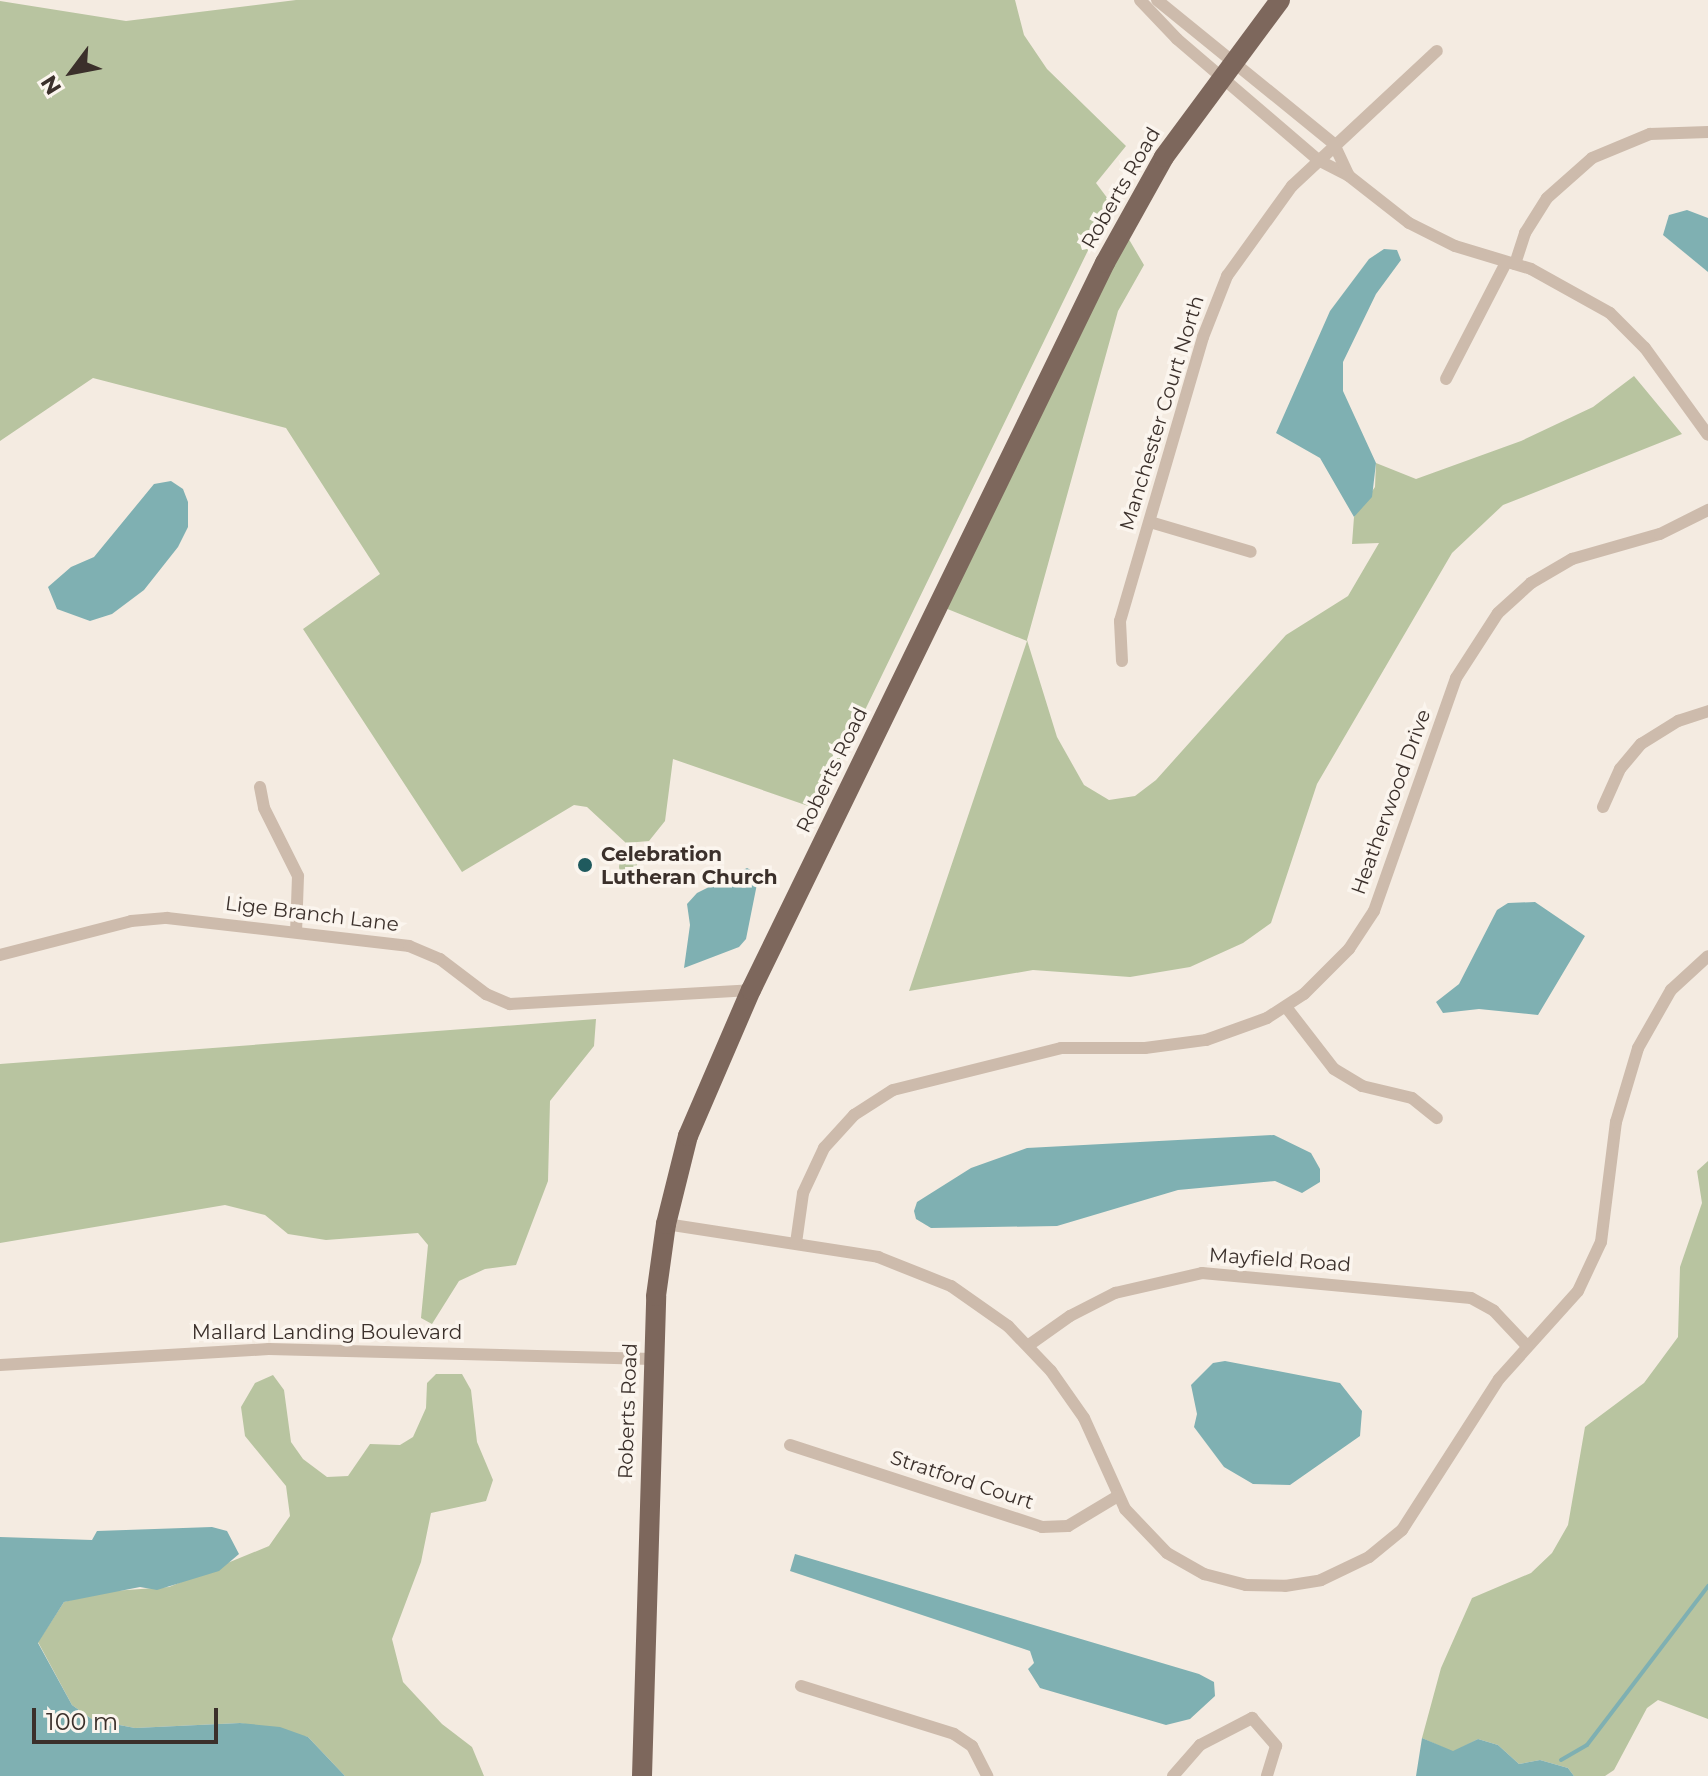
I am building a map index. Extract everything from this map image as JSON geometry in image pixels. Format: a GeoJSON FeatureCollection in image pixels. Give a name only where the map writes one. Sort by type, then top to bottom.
{"type":"FeatureCollection","features":[{"type":"Feature","properties":{"kind":"main road","name":"Roberts Road"},"geometry":{"type":"LineString","coordinates":[[642,1776],[653,1359],[666,1224],[688,1136],[751,990],[1105,263],[1151,175],[1280,0]]}},
{"type":"Feature","properties":{"kind":"street"},"geometry":{"type":"LineString","coordinates":[[1140,0],[1334,144],[1349,176]]}},
{"type":"Feature","properties":{"kind":"street"},"geometry":{"type":"LineString","coordinates":[[1157,0],[1229,67],[1318,160],[1349,176],[1434,236],[1569,286],[1610,313],[1645,348],[1708,435]]}},
{"type":"Feature","properties":{"kind":"street","name":"Manchester Court North"},"geometry":{"type":"LineString","coordinates":[[1122,661],[1120,621],[1203,337],[1227,276],[1262,221],[1318,160],[1437,51]]}},
{"type":"Feature","properties":{"kind":"street"},"geometry":{"type":"LineString","coordinates":[[1446,379],[1547,198],[1583,164],[1650,134],[1708,132]]}},
{"type":"Feature","properties":{"kind":"street","name":"Heatherwood Drive"},"geometry":{"type":"LineString","coordinates":[[796,1243],[803,1193],[824,1148],[854,1115],[893,1090],[1061,1048],[1145,1048],[1206,1040],[1286,1007],[1330,971],[1374,911],[1456,678],[1498,613],[1531,583],[1572,559],[1660,534],[1708,510]]}},
{"type":"Feature","properties":{"kind":"street"},"geometry":{"type":"LineString","coordinates":[[1150,522],[1251,552]]}},
{"type":"Feature","properties":{"kind":"street"},"geometry":{"type":"LineString","coordinates":[[1603,807],[1620,769],[1641,744],[1678,721],[1708,711]]}},
{"type":"Feature","properties":{"kind":"street"},"geometry":{"type":"LineString","coordinates":[[260,787],[264,808],[298,876],[296,932]]}},
{"type":"Feature","properties":{"kind":"street","name":"Lige Branch Lane"},"geometry":{"type":"LineString","coordinates":[[0,955],[142,919],[296,932],[424,951],[486,994],[510,1004],[751,990]]}},
{"type":"Feature","properties":{"kind":"street"},"geometry":{"type":"LineString","coordinates":[[666,1224],[878,1257],[937,1279],[978,1303],[1029,1345],[1084,1418],[1118,1496],[1151,1540],[1204,1574],[1266,1587],[1304,1584],[1341,1572],[1386,1545],[1409,1521],[1475,1413],[1526,1345],[1578,1291],[1594,1263],[1616,1122],[1638,1048],[1671,990],[1708,956]]}},
{"type":"Feature","properties":{"kind":"street"},"geometry":{"type":"LineString","coordinates":[[1286,1007],[1334,1069],[1362,1086],[1412,1098],[1437,1118]]}},
{"type":"Feature","properties":{"kind":"street","name":"Mayfield Road"},"geometry":{"type":"LineString","coordinates":[[1029,1345],[1070,1316],[1115,1293],[1202,1273],[1471,1298],[1494,1311],[1526,1345]]}},
{"type":"Feature","properties":{"kind":"street","name":"Mallard Landing Boulevard"},"geometry":{"type":"LineString","coordinates":[[0,1365],[269,1349],[653,1359]]}},
{"type":"Feature","properties":{"kind":"street","name":"Stratford Court"},"geometry":{"type":"LineString","coordinates":[[790,1445],[1042,1527],[1068,1526],[1118,1496]]}},
{"type":"Feature","properties":{"kind":"street"},"geometry":{"type":"LineString","coordinates":[[801,1686],[954,1734],[972,1746],[987,1776]]}},
{"type":"Feature","properties":{"kind":"street"},"geometry":{"type":"LineString","coordinates":[[1173,1776],[1200,1745],[1252,1718],[1269,1734],[1276,1746],[1267,1776]]}},
{"type":"Feature","properties":{"kind":"green space"},"geometry":{"type":"Polygon","coordinates":[[[296,0],[1015,0],[1024,35],[1047,69],[1126,146],[1096,183],[1111,203],[817,809],[673,759],[665,821],[649,841],[626,843],[587,807],[574,805],[462,872],[303,629],[380,574],[286,428],[93,378],[0,441],[0,1],[126,21],[296,0]]]}},
{"type":"Feature","properties":{"kind":"green space"},"geometry":{"type":"Polygon","coordinates":[[[1127,236],[1144,265],[1118,311],[1027,640],[1057,737],[1084,785],[1109,800],[1135,796],[1156,780],[1286,635],[1348,596],[1379,543],[1352,544],[1354,517],[1375,487],[1376,463],[1416,479],[1521,441],[1593,407],[1634,376],[1682,434],[1503,505],[1452,553],[1317,784],[1271,923],[1243,943],[1190,967],[1130,977],[1033,970],[909,991],[1027,641],[945,608],[1127,236]]]}},
{"type":"Feature","properties":{"kind":"green space"},"geometry":{"type":"Polygon","coordinates":[[[628,858],[637,867],[628,876],[619,867],[628,858]]]}},
{"type":"Feature","properties":{"kind":"green space"},"geometry":{"type":"Polygon","coordinates":[[[596,1019],[594,1046],[550,1101],[548,1181],[516,1265],[485,1269],[459,1281],[432,1324],[421,1318],[428,1245],[418,1233],[326,1240],[288,1234],[265,1215],[225,1205],[0,1243],[0,1064],[596,1019]]]}},
{"type":"Feature","properties":{"kind":"green space"},"geometry":{"type":"Polygon","coordinates":[[[1708,1161],[1708,1719],[1658,1700],[1647,1708],[1614,1770],[1605,1776],[1574,1776],[1568,1768],[1540,1760],[1519,1764],[1498,1745],[1478,1739],[1453,1752],[1422,1738],[1441,1668],[1472,1598],[1531,1573],[1552,1553],[1568,1525],[1585,1427],[1644,1383],[1678,1337],[1680,1267],[1702,1203],[1697,1171],[1708,1161]]]}},
{"type":"Feature","properties":{"kind":"green space"},"geometry":{"type":"Polygon","coordinates":[[[436,1374],[462,1374],[471,1390],[477,1442],[493,1480],[486,1501],[431,1513],[421,1562],[392,1639],[403,1682],[442,1724],[472,1747],[484,1776],[345,1776],[308,1737],[240,1723],[135,1728],[93,1720],[72,1705],[38,1642],[64,1602],[99,1592],[169,1587],[269,1546],[290,1516],[286,1486],[245,1436],[241,1407],[255,1383],[273,1375],[284,1390],[291,1442],[303,1459],[327,1477],[348,1476],[370,1444],[400,1445],[413,1437],[426,1408],[427,1383],[436,1374]]]}},
{"type":"Feature","properties":{"kind":"water"},"geometry":{"type":"Polygon","coordinates":[[[1687,210],[1708,218],[1708,272],[1663,235],[1669,215],[1687,210]]]}},
{"type":"Feature","properties":{"kind":"water"},"geometry":{"type":"Polygon","coordinates":[[[1384,249],[1397,250],[1401,260],[1376,294],[1343,362],[1343,391],[1376,463],[1372,497],[1354,517],[1320,458],[1276,433],[1330,311],[1369,259],[1384,249]]]}},
{"type":"Feature","properties":{"kind":"water"},"geometry":{"type":"Polygon","coordinates":[[[171,481],[183,489],[188,502],[188,527],[178,547],[144,590],[112,614],[90,621],[57,609],[48,587],[71,567],[94,557],[154,484],[171,481]]]}},
{"type":"Feature","properties":{"kind":"water"},"geometry":{"type":"Polygon","coordinates":[[[747,868],[759,874],[746,939],[739,947],[684,968],[690,925],[687,904],[697,893],[747,868]]]}},
{"type":"Feature","properties":{"kind":"water"},"geometry":{"type":"Polygon","coordinates":[[[1535,902],[1585,936],[1538,1015],[1479,1009],[1443,1013],[1436,1002],[1459,984],[1497,910],[1508,903],[1535,902]]]}},
{"type":"Feature","properties":{"kind":"water"},"geometry":{"type":"Polygon","coordinates":[[[1274,1135],[1311,1153],[1320,1169],[1320,1182],[1302,1193],[1275,1181],[1178,1190],[1057,1226],[931,1228],[916,1219],[914,1211],[917,1202],[971,1168],[1027,1148],[1274,1135]]]}},
{"type":"Feature","properties":{"kind":"water"},"geometry":{"type":"Polygon","coordinates":[[[1225,1361],[1340,1383],[1362,1411],[1360,1436],[1290,1485],[1253,1484],[1224,1467],[1194,1427],[1197,1414],[1191,1385],[1213,1363],[1225,1361]]]}},
{"type":"Feature","properties":{"kind":"water"},"geometry":{"type":"Polygon","coordinates":[[[212,1527],[227,1531],[239,1554],[219,1571],[157,1590],[140,1587],[64,1602],[38,1643],[72,1705],[93,1720],[135,1728],[240,1723],[280,1727],[308,1737],[345,1776],[0,1776],[0,1537],[92,1540],[97,1531],[212,1527]]]}},
{"type":"Feature","properties":{"kind":"water"},"geometry":{"type":"Polygon","coordinates":[[[795,1554],[1199,1674],[1214,1682],[1215,1696],[1190,1719],[1166,1725],[1040,1688],[1028,1669],[1034,1663],[1030,1651],[790,1571],[795,1554]]]}},
{"type":"Feature","properties":{"kind":"water"},"geometry":{"type":"Polygon","coordinates":[[[1422,1738],[1453,1751],[1478,1739],[1498,1745],[1519,1764],[1540,1760],[1568,1768],[1574,1776],[1416,1776],[1422,1738]]]}},
{"type":"Feature","properties":{"kind":"waterway"},"geometry":{"type":"LineString","coordinates":[[1561,1760],[1587,1745],[1708,1586]]}},
{"type":"Feature","properties":{"kind":"place","name":"Celebration Lutheran Church"},"geometry":{"type":"Point","coordinates":[585,865]}}]}
